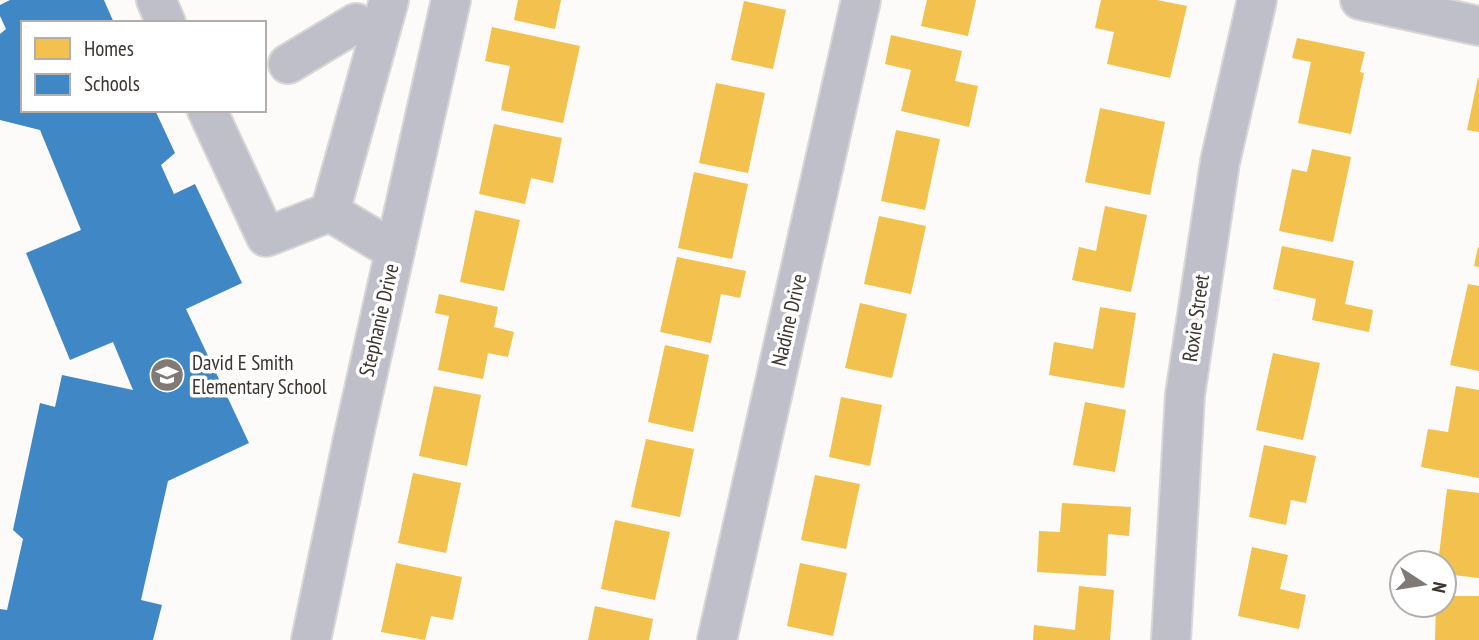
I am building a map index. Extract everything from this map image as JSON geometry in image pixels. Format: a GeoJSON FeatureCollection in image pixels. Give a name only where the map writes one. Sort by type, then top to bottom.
{"type":"FeatureCollection","features":[{"type":"Feature","properties":{"kind":"street"},"geometry":{"type":"LineString","coordinates":[[156,0],[165,21]]}},
{"type":"Feature","properties":{"kind":"street"},"geometry":{"type":"LineString","coordinates":[[330,212],[389,0]]}},
{"type":"Feature","properties":{"kind":"street","name":"Stephanie Drive"},"geometry":{"type":"LineString","coordinates":[[311,640],[451,0]]}},
{"type":"Feature","properties":{"kind":"street","name":"Nadine Drive"},"geometry":{"type":"LineString","coordinates":[[717,640],[860,0]]}},
{"type":"Feature","properties":{"kind":"street","name":"Roxie Street"},"geometry":{"type":"LineString","coordinates":[[1171,640],[1185,395],[1220,162],[1258,0]]}},
{"type":"Feature","properties":{"kind":"street"},"geometry":{"type":"LineString","coordinates":[[1360,0],[1479,26]]}},
{"type":"Feature","properties":{"kind":"street"},"geometry":{"type":"LineString","coordinates":[[288,64],[356,23]]}},
{"type":"Feature","properties":{"kind":"street"},"geometry":{"type":"LineString","coordinates":[[208,112],[267,237],[330,212]]}},
{"type":"Feature","properties":{"kind":"street"},"geometry":{"type":"LineString","coordinates":[[330,212],[395,251]]}},
{"type":"Feature","properties":{"kind":"building: Homes"},"geometry":{"type":"Polygon","coordinates":[[[518,0],[561,0],[555,29],[514,20],[518,0]]]}},
{"type":"Feature","properties":{"kind":"building: Homes"},"geometry":{"type":"Polygon","coordinates":[[[927,0],[976,0],[968,36],[921,26],[927,0]]]}},
{"type":"Feature","properties":{"kind":"building: Homes"},"geometry":{"type":"Polygon","coordinates":[[[1101,0],[1157,0],[1187,6],[1170,78],[1107,64],[1114,32],[1095,28],[1101,0]]]}},
{"type":"Feature","properties":{"kind":"building: Homes"},"geometry":{"type":"Polygon","coordinates":[[[744,1],[786,10],[773,69],[731,60],[744,1]]]}},
{"type":"Feature","properties":{"kind":"building: Homes"},"geometry":{"type":"Polygon","coordinates":[[[492,27],[580,46],[563,123],[501,110],[510,66],[485,61],[492,27]]]}},
{"type":"Feature","properties":{"kind":"building: Homes"},"geometry":{"type":"Polygon","coordinates":[[[891,35],[962,51],[955,81],[978,86],[969,127],[901,111],[911,70],[885,64],[891,35]]]}},
{"type":"Feature","properties":{"kind":"building: Homes"},"geometry":{"type":"Polygon","coordinates":[[[1297,38],[1365,52],[1360,72],[1364,73],[1351,134],[1298,123],[1311,62],[1292,58],[1297,38]]]}},
{"type":"Feature","properties":{"kind":"building: Homes"},"geometry":{"type":"Polygon","coordinates":[[[1479,78],[1479,132],[1467,130],[1479,78]]]}},
{"type":"Feature","properties":{"kind":"building: Homes"},"geometry":{"type":"Polygon","coordinates":[[[716,83],[765,93],[748,173],[699,163],[716,83]]]}},
{"type":"Feature","properties":{"kind":"building: Homes"},"geometry":{"type":"Polygon","coordinates":[[[1100,108],[1165,122],[1150,195],[1085,182],[1100,108]]]}},
{"type":"Feature","properties":{"kind":"building: Homes"},"geometry":{"type":"Polygon","coordinates":[[[494,124],[562,138],[553,183],[531,178],[525,204],[479,194],[494,124]]]}},
{"type":"Feature","properties":{"kind":"building: Homes"},"geometry":{"type":"Polygon","coordinates":[[[896,130],[940,139],[925,210],[881,201],[896,130]]]}},
{"type":"Feature","properties":{"kind":"building: Homes"},"geometry":{"type":"Polygon","coordinates":[[[1312,149],[1351,157],[1333,242],[1279,231],[1292,169],[1307,172],[1312,149]]]}},
{"type":"Feature","properties":{"kind":"building: Homes"},"geometry":{"type":"Polygon","coordinates":[[[694,172],[748,184],[732,259],[678,248],[694,172]]]}},
{"type":"Feature","properties":{"kind":"building: Homes"},"geometry":{"type":"Polygon","coordinates":[[[1105,206],[1147,215],[1131,292],[1072,280],[1079,247],[1096,251],[1105,206]]]}},
{"type":"Feature","properties":{"kind":"building: Homes"},"geometry":{"type":"Polygon","coordinates":[[[475,210],[520,220],[504,291],[460,282],[475,210]]]}},
{"type":"Feature","properties":{"kind":"building: Homes"},"geometry":{"type":"Polygon","coordinates":[[[879,216],[926,226],[911,294],[864,284],[879,216]]]}},
{"type":"Feature","properties":{"kind":"building: Homes"},"geometry":{"type":"Polygon","coordinates":[[[1282,246],[1354,261],[1345,304],[1373,310],[1369,332],[1312,320],[1316,299],[1273,289],[1282,246]]]}},
{"type":"Feature","properties":{"kind":"building: Homes"},"geometry":{"type":"Polygon","coordinates":[[[1479,247],[1479,267],[1474,266],[1479,247]]]}},
{"type":"Feature","properties":{"kind":"building: Homes"},"geometry":{"type":"Polygon","coordinates":[[[677,257],[746,271],[740,298],[721,294],[711,343],[660,332],[677,257]]]}},
{"type":"Feature","properties":{"kind":"building: Homes"},"geometry":{"type":"Polygon","coordinates":[[[1468,284],[1479,286],[1479,371],[1450,365],[1468,284]]]}},
{"type":"Feature","properties":{"kind":"building: Homes"},"geometry":{"type":"Polygon","coordinates":[[[439,294],[498,307],[494,327],[514,332],[508,357],[488,353],[483,379],[438,370],[449,316],[435,313],[439,294]]]}},
{"type":"Feature","properties":{"kind":"building: Homes"},"geometry":{"type":"Polygon","coordinates":[[[860,303],[907,314],[892,378],[845,368],[860,303]]]}},
{"type":"Feature","properties":{"kind":"building: Homes"},"geometry":{"type":"Polygon","coordinates":[[[1100,307],[1136,313],[1124,388],[1049,375],[1054,342],[1093,349],[1100,307]]]}},
{"type":"Feature","properties":{"kind":"building: Homes"},"geometry":{"type":"Polygon","coordinates":[[[665,345],[709,355],[693,432],[648,422],[665,345]]]}},
{"type":"Feature","properties":{"kind":"building: Homes"},"geometry":{"type":"Polygon","coordinates":[[[1273,353],[1320,363],[1303,440],[1256,430],[1273,353]]]}},
{"type":"Feature","properties":{"kind":"building: Homes"},"geometry":{"type":"Polygon","coordinates":[[[434,386],[481,395],[467,466],[419,456],[434,386]]]}},
{"type":"Feature","properties":{"kind":"building: Homes"},"geometry":{"type":"Polygon","coordinates":[[[1456,386],[1479,390],[1479,478],[1421,467],[1428,429],[1448,432],[1456,386]]]}},
{"type":"Feature","properties":{"kind":"building: Homes"},"geometry":{"type":"Polygon","coordinates":[[[841,397],[882,405],[870,466],[829,457],[841,397]]]}},
{"type":"Feature","properties":{"kind":"building: Homes"},"geometry":{"type":"Polygon","coordinates":[[[1085,402],[1126,410],[1115,472],[1073,465],[1085,402]]]}},
{"type":"Feature","properties":{"kind":"building: Homes"},"geometry":{"type":"Polygon","coordinates":[[[646,439],[694,449],[680,517],[631,507],[646,439]]]}},
{"type":"Feature","properties":{"kind":"building: Homes"},"geometry":{"type":"Polygon","coordinates":[[[1264,445],[1316,456],[1306,503],[1291,500],[1286,525],[1249,517],[1264,445]]]}},
{"type":"Feature","properties":{"kind":"building: Homes"},"geometry":{"type":"Polygon","coordinates":[[[413,473],[461,483],[446,553],[398,543],[413,473]]]}},
{"type":"Feature","properties":{"kind":"building: Homes"},"geometry":{"type":"Polygon","coordinates":[[[815,475],[860,484],[846,549],[801,540],[815,475]]]}},
{"type":"Feature","properties":{"kind":"building: Homes"},"geometry":{"type":"Polygon","coordinates":[[[1447,489],[1479,493],[1479,578],[1458,576],[1458,549],[1440,549],[1447,489]]]}},
{"type":"Feature","properties":{"kind":"building: Homes"},"geometry":{"type":"Polygon","coordinates":[[[1062,503],[1131,507],[1129,536],[1108,534],[1106,576],[1037,572],[1039,531],[1060,532],[1062,503]]]}},
{"type":"Feature","properties":{"kind":"building: Homes"},"geometry":{"type":"Polygon","coordinates":[[[615,520],[670,532],[655,600],[601,589],[615,520]]]}},
{"type":"Feature","properties":{"kind":"building: Homes"},"geometry":{"type":"Polygon","coordinates":[[[1252,547],[1288,555],[1280,589],[1306,595],[1299,629],[1238,616],[1252,547]]]}},
{"type":"Feature","properties":{"kind":"building: Homes"},"geometry":{"type":"Polygon","coordinates":[[[396,563],[462,577],[453,620],[431,616],[425,640],[381,632],[396,563]]]}},
{"type":"Feature","properties":{"kind":"building: Homes"},"geometry":{"type":"Polygon","coordinates":[[[800,563],[847,573],[833,636],[787,626],[800,563]]]}},
{"type":"Feature","properties":{"kind":"building: Homes"},"geometry":{"type":"Polygon","coordinates":[[[1079,586],[1114,590],[1110,640],[1033,640],[1034,625],[1075,630],[1079,586]]]}},
{"type":"Feature","properties":{"kind":"building: Homes"},"geometry":{"type":"Polygon","coordinates":[[[1458,596],[1479,596],[1479,640],[1435,640],[1436,619],[1458,619],[1458,596]]]}},
{"type":"Feature","properties":{"kind":"building: Homes"},"geometry":{"type":"Polygon","coordinates":[[[595,606],[653,619],[649,640],[588,640],[595,606]]]}},
{"type":"Feature","properties":{"kind":"building: Schools"},"geometry":{"type":"Polygon","coordinates":[[[10,0],[104,0],[113,21],[21,21],[21,112],[156,112],[175,153],[161,165],[174,194],[195,184],[242,283],[186,309],[249,443],[168,481],[141,600],[162,605],[153,640],[0,640],[0,609],[7,610],[23,539],[13,530],[40,403],[55,407],[62,375],[133,390],[113,342],[70,360],[26,253],[81,230],[40,130],[0,120],[0,34],[6,29],[0,16],[0,5],[10,0]]]}},
{"type":"Feature","properties":{"kind":"place","name":"David E Smith Elementary School"},"geometry":{"type":"Point","coordinates":[167,375]}}]}
